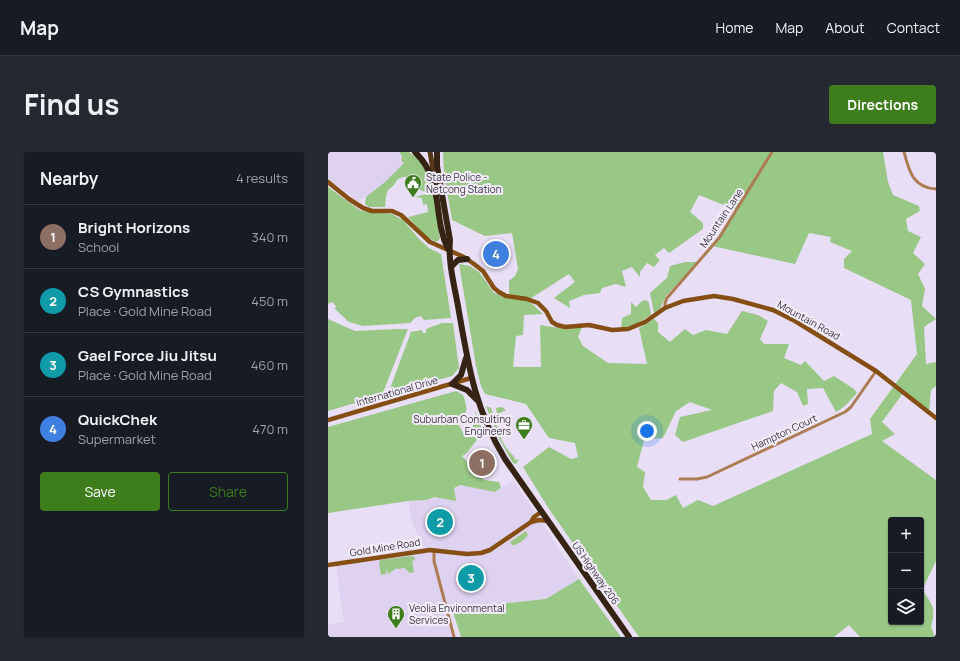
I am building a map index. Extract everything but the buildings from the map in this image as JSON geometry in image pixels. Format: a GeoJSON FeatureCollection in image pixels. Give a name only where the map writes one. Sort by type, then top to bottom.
{"type":"FeatureCollection","features":[{"type":"Feature","properties":{"kind":"highway"},"geometry":{"type":"LineString","coordinates":[[415,152],[429,171],[436,189],[444,240],[449,251]]}},
{"type":"Feature","properties":{"kind":"highway"},"geometry":{"type":"LineString","coordinates":[[437,152],[437,166],[450,240],[449,251]]}},
{"type":"Feature","properties":{"kind":"highway","name":"US Highway 206"},"geometry":{"type":"LineString","coordinates":[[449,251],[471,378],[485,421],[497,446],[629,637]]}},
{"type":"Feature","properties":{"kind":"highway"},"geometry":{"type":"LineString","coordinates":[[452,267],[458,260],[467,259]]}},
{"type":"Feature","properties":{"kind":"highway"},"geometry":{"type":"LineString","coordinates":[[467,356],[461,375],[452,384],[467,390],[478,401]]}},
{"type":"Feature","properties":{"kind":"main road"},"geometry":{"type":"LineString","coordinates":[[430,152],[436,189]]}},
{"type":"Feature","properties":{"kind":"street","name":"Mountain Lane"},"geometry":{"type":"LineString","coordinates":[[666,308],[665,303],[667,298],[719,238],[772,152]]}},
{"type":"Feature","properties":{"kind":"street"},"geometry":{"type":"LineString","coordinates":[[904,152],[908,167],[914,179],[924,187],[936,189]]}},
{"type":"Feature","properties":{"kind":"street","name":"Mountain Road"},"geometry":{"type":"LineString","coordinates":[[328,182],[356,204],[364,208],[372,211],[392,211],[401,215],[430,242],[467,259],[480,269],[494,288],[499,292],[506,296],[527,299],[538,303],[546,311],[552,322],[559,326],[589,325],[615,330],[628,329],[645,322],[666,308],[683,302],[714,296],[750,303],[773,310],[795,321],[876,371],[936,418]]}},
{"type":"Feature","properties":{"kind":"street","name":"Hampton Court"},"geometry":{"type":"LineString","coordinates":[[680,479],[697,479],[707,477],[845,412],[876,371]]}},
{"type":"Feature","properties":{"kind":"street","name":"International Drive"},"geometry":{"type":"LineString","coordinates":[[328,420],[471,378]]}},
{"type":"Feature","properties":{"kind":"street","name":"Gold Mine Road"},"geometry":{"type":"LineString","coordinates":[[328,565],[434,550],[470,554],[485,552],[531,522],[534,517],[542,512]]}},
{"type":"Feature","properties":{"kind":"street"},"geometry":{"type":"LineString","coordinates":[[531,522],[539,520],[548,521]]}},
{"type":"Feature","properties":{"kind":"street"},"geometry":{"type":"LineString","coordinates":[[434,550],[434,561],[454,637]]}},
{"type":"Feature","properties":{"kind":"shaded area"},"geometry":{"type":"Polygon","coordinates":[[[328,152],[397,152],[401,156],[400,161],[403,164],[385,182],[366,197],[361,198],[359,202],[328,179],[328,152]]]}},
{"type":"Feature","properties":{"kind":"shaded area"},"geometry":{"type":"Polygon","coordinates":[[[514,481],[579,579],[546,599],[444,610],[452,637],[328,637],[328,625],[344,622],[336,566],[426,552],[413,525],[408,501],[427,500],[434,497],[455,501],[454,488],[460,485],[495,492],[514,481]]]}},
{"type":"Feature","properties":{"kind":"green space"},"geometry":{"type":"Polygon","coordinates":[[[399,152],[409,152],[416,156],[427,174],[431,184],[440,238],[436,242],[427,237],[408,217],[428,212],[427,204],[423,205],[422,198],[415,197],[425,194],[425,192],[412,186],[408,177],[398,179],[388,190],[385,207],[369,207],[365,204],[366,197],[385,182],[404,163],[401,161],[402,156],[399,152]]]}},
{"type":"Feature","properties":{"kind":"green space"},"geometry":{"type":"Polygon","coordinates":[[[443,152],[883,152],[888,182],[893,195],[919,206],[920,211],[906,219],[908,231],[921,237],[913,253],[925,264],[918,274],[925,289],[922,306],[936,319],[924,327],[926,364],[936,362],[936,386],[931,390],[929,413],[903,393],[882,422],[895,434],[882,441],[936,480],[936,561],[924,586],[924,517],[888,517],[888,625],[924,625],[924,593],[931,603],[933,611],[931,627],[935,637],[860,637],[849,625],[834,637],[639,637],[549,509],[523,467],[549,447],[571,459],[578,457],[575,443],[549,438],[526,404],[485,394],[481,386],[476,366],[459,264],[470,266],[479,272],[494,293],[509,298],[509,281],[515,276],[518,269],[512,233],[485,236],[452,220],[444,174],[443,152]],[[699,195],[690,212],[703,223],[703,229],[669,253],[664,248],[655,255],[660,260],[654,267],[647,263],[640,272],[640,277],[632,267],[622,271],[626,287],[616,284],[602,288],[600,293],[584,295],[569,301],[570,308],[554,298],[575,282],[569,274],[528,300],[543,314],[524,315],[523,335],[516,336],[513,367],[541,367],[540,325],[565,329],[582,327],[578,337],[583,346],[608,363],[647,364],[639,328],[654,319],[658,323],[658,332],[670,342],[685,329],[693,335],[706,330],[727,334],[742,311],[758,315],[768,321],[760,339],[764,344],[789,344],[784,358],[801,365],[805,361],[824,381],[834,376],[854,389],[857,393],[845,406],[836,412],[823,388],[807,389],[808,404],[803,406],[797,392],[781,383],[774,391],[773,411],[683,442],[675,435],[680,417],[712,410],[690,402],[676,411],[663,438],[644,440],[637,467],[645,472],[643,487],[651,500],[666,500],[676,495],[683,508],[698,500],[713,506],[872,434],[870,419],[917,354],[911,300],[844,268],[844,259],[852,251],[830,242],[831,237],[809,233],[795,264],[712,246],[736,210],[699,195]]]}},
{"type":"Feature","properties":{"kind":"green space"},"geometry":{"type":"Polygon","coordinates":[[[328,187],[361,211],[392,214],[403,220],[419,239],[429,248],[441,254],[451,318],[424,320],[421,316],[415,318],[410,323],[363,326],[349,322],[335,309],[336,306],[332,302],[328,304],[328,187]]]}},
{"type":"Feature","properties":{"kind":"green space"},"geometry":{"type":"Polygon","coordinates":[[[685,262],[697,262],[666,296],[660,309],[654,313],[650,293],[667,278],[670,266],[685,262]]]}},
{"type":"Feature","properties":{"kind":"green space"},"geometry":{"type":"Polygon","coordinates":[[[646,300],[649,303],[651,315],[636,324],[621,329],[622,318],[631,314],[631,302],[636,307],[642,301],[646,300]]]}},
{"type":"Feature","properties":{"kind":"green space"},"geometry":{"type":"Polygon","coordinates":[[[328,319],[355,331],[408,329],[382,395],[328,411],[328,319]]]}},
{"type":"Feature","properties":{"kind":"green space"},"geometry":{"type":"Polygon","coordinates":[[[442,323],[453,323],[459,368],[452,376],[388,394],[411,332],[422,330],[423,333],[426,333],[426,329],[442,323]]]}},
{"type":"Feature","properties":{"kind":"green space"},"geometry":{"type":"Polygon","coordinates":[[[456,391],[463,395],[466,403],[464,416],[458,423],[463,433],[465,433],[468,429],[473,429],[473,421],[476,419],[475,411],[483,432],[466,454],[462,456],[484,480],[499,482],[501,488],[495,492],[460,485],[454,488],[456,501],[434,497],[427,500],[408,501],[328,513],[328,427],[456,391]]]}},
{"type":"Feature","properties":{"kind":"green space"},"geometry":{"type":"Polygon","coordinates":[[[486,406],[491,408],[494,417],[497,414],[496,408],[502,407],[506,410],[498,414],[497,428],[503,442],[514,456],[515,460],[519,459],[516,464],[513,463],[500,440],[486,406]]]}},
{"type":"Feature","properties":{"kind":"green space"},"geometry":{"type":"Polygon","coordinates":[[[526,531],[528,535],[525,538],[512,545],[510,542],[526,531]]]}},
{"type":"Feature","properties":{"kind":"green space"},"geometry":{"type":"Polygon","coordinates":[[[412,556],[415,558],[415,560],[412,561],[414,572],[410,573],[404,568],[397,568],[388,574],[386,570],[386,574],[381,575],[380,560],[412,556]]]}},
{"type":"Feature","properties":{"kind":"green space"},"geometry":{"type":"Polygon","coordinates":[[[579,579],[621,637],[461,637],[452,609],[546,599],[579,579]]]}},
{"type":"Feature","properties":{"kind":"place","name":"State Police - Netcong Station"},"geometry":{"type":"Point","coordinates":[413,198]}},
{"type":"Feature","properties":{"kind":"place","name":"QuickChek"},"geometry":{"type":"Point","coordinates":[496,254]}},
{"type":"Feature","properties":{"kind":"place","name":"Suburban Consulting Engineers"},"geometry":{"type":"Point","coordinates":[524,440]}},
{"type":"Feature","properties":{"kind":"place","name":"Bright Horizons"},"geometry":{"type":"Point","coordinates":[482,463]}},
{"type":"Feature","properties":{"kind":"place","name":"CS Gymnastics"},"geometry":{"type":"Point","coordinates":[440,522]}},
{"type":"Feature","properties":{"kind":"place","name":"Gael Force Jiu Jitsu"},"geometry":{"type":"Point","coordinates":[471,578]}},
{"type":"Feature","properties":{"kind":"place","name":"Veolia Environmental Services"},"geometry":{"type":"Point","coordinates":[396,629]}}]}
